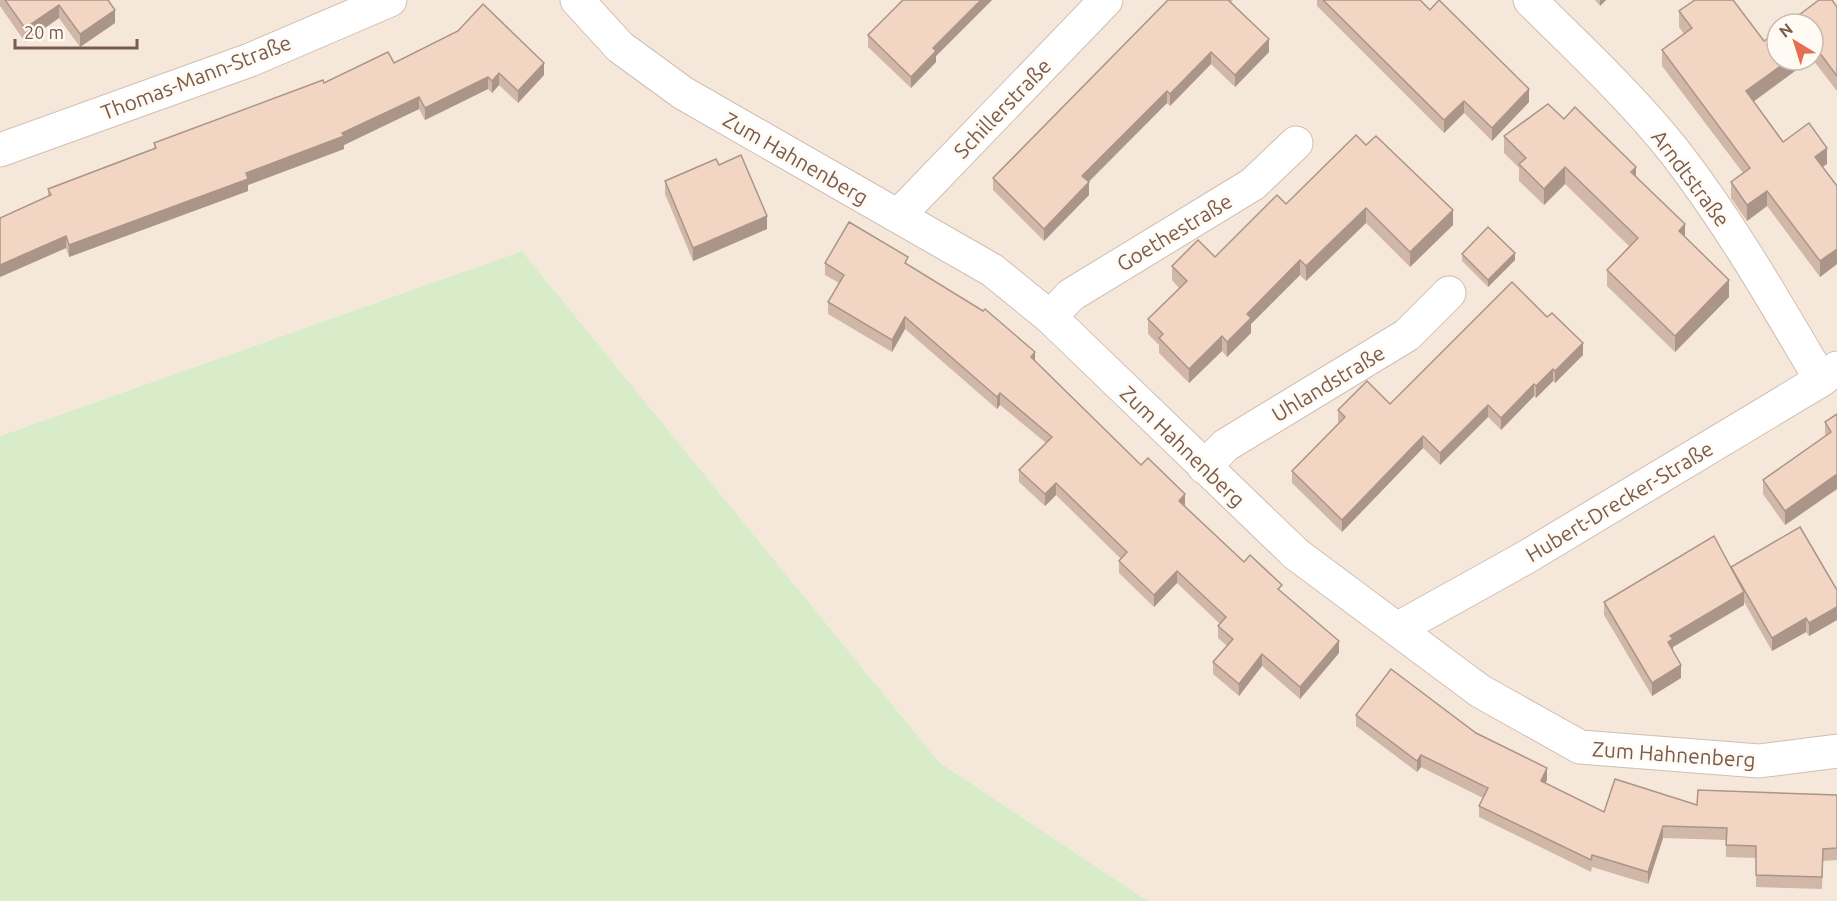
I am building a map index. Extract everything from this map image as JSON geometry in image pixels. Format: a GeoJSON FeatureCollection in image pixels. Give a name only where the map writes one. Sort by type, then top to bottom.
{"type":"FeatureCollection","features":[{"type":"Feature","properties":{"kind":"street","name":"Thomas-Mann-Straße"},"geometry":{"type":"LineString","coordinates":[[0,150],[250,60],[390,0]]}},
{"type":"Feature","properties":{"kind":"street","name":"Zum Hahnenberg"},"geometry":{"type":"LineString","coordinates":[[577,0],[620,47],[683,93],[992,270],[1050,317],[1296,554],[1480,691],[1580,747],[1759,761],[1837,752]]}},
{"type":"Feature","properties":{"kind":"street","name":"Schillerstraße"},"geometry":{"type":"LineString","coordinates":[[898,216],[1106,0]]}},
{"type":"Feature","properties":{"kind":"street","name":"Arndtstraße"},"geometry":{"type":"LineString","coordinates":[[1530,0],[1607,77],[1673,150],[1829,374]]}},
{"type":"Feature","properties":{"kind":"street","name":"Goethestraße"},"geometry":{"type":"LineString","coordinates":[[1050,317],[1071,295],[1253,184],[1296,143]]}},
{"type":"Feature","properties":{"kind":"street","name":"Uhlandstraße"},"geometry":{"type":"LineString","coordinates":[[1204,467],[1226,445],[1407,335],[1449,293]]}},
{"type":"Feature","properties":{"kind":"street","name":"Hubert-Drecker-Straße"},"geometry":{"type":"LineString","coordinates":[[1397,629],[1524,559],[1829,374]]}},
{"type":"Feature","properties":{"kind":"shaded area"},"geometry":{"type":"Polygon","coordinates":[[[0,0],[1837,0],[1837,901],[1148,901],[939,762],[522,251],[0,436],[0,0]]]}},
{"type":"Feature","properties":{"kind":"green space"},"geometry":{"type":"Polygon","coordinates":[[[522,251],[939,762],[1148,901],[0,901],[0,436],[522,251]]]}},
{"type":"Feature","properties":{"kind":"building"},"geometry":{"type":"Polygon","coordinates":[[[5,0],[108,0],[115,10],[80,34],[59,5],[25,28],[5,0]]]}},
{"type":"Feature","properties":{"kind":"building"},"geometry":{"type":"Polygon","coordinates":[[[903,0],[981,0],[933,48],[936,51],[911,77],[868,35],[903,0]]]}},
{"type":"Feature","properties":{"kind":"building"},"geometry":{"type":"Polygon","coordinates":[[[1168,0],[1228,0],[1269,39],[1235,75],[1211,52],[1170,94],[1167,91],[1082,176],[1089,182],[1044,229],[993,178],[1168,0]]]}},
{"type":"Feature","properties":{"kind":"building"},"geometry":{"type":"Polygon","coordinates":[[[1323,0],[1420,0],[1430,10],[1439,0],[1529,89],[1492,128],[1464,101],[1444,120],[1323,0]]]}},
{"type":"Feature","properties":{"kind":"building"},"geometry":{"type":"Polygon","coordinates":[[[1695,0],[1733,0],[1765,40],[1765,72],[1772,72],[1746,91],[1783,142],[1809,123],[1827,148],[1815,157],[1837,186],[1837,249],[1820,261],[1767,191],[1747,205],[1731,182],[1750,168],[1662,50],[1692,28],[1679,11],[1695,0]]]}},
{"type":"Feature","properties":{"kind":"building"},"geometry":{"type":"Polygon","coordinates":[[[1819,0],[1832,0],[1837,7],[1837,76],[1825,60],[1825,12],[1803,12],[1819,0]]]}},
{"type":"Feature","properties":{"kind":"building"},"geometry":{"type":"Polygon","coordinates":[[[483,4],[544,63],[518,91],[499,73],[492,81],[488,77],[425,108],[419,97],[342,133],[344,136],[246,173],[248,179],[69,245],[66,236],[0,265],[0,218],[51,195],[48,189],[156,148],[154,143],[323,80],[324,83],[388,52],[394,63],[458,31],[483,4]]]}},
{"type":"Feature","properties":{"kind":"building"},"geometry":{"type":"Polygon","coordinates":[[[1548,104],[1564,119],[1575,107],[1636,167],[1631,172],[1685,224],[1679,231],[1729,280],[1675,336],[1607,270],[1638,238],[1565,167],[1544,189],[1519,164],[1526,158],[1504,136],[1548,104]]]}},
{"type":"Feature","properties":{"kind":"building"},"geometry":{"type":"Polygon","coordinates":[[[1356,135],[1366,145],[1376,136],[1453,210],[1410,252],[1366,208],[1306,266],[1300,260],[1247,314],[1251,318],[1227,342],[1222,336],[1189,369],[1159,338],[1163,334],[1148,319],[1187,281],[1172,266],[1198,240],[1215,257],[1277,195],[1286,204],[1356,135]]]}},
{"type":"Feature","properties":{"kind":"building"},"geometry":{"type":"Polygon","coordinates":[[[741,155],[767,216],[693,248],[665,181],[716,159],[719,165],[741,155]]]}},
{"type":"Feature","properties":{"kind":"building"},"geometry":{"type":"Polygon","coordinates":[[[849,222],[908,257],[905,263],[983,311],[985,309],[1035,352],[1031,357],[1141,465],[1148,458],[1185,494],[1179,501],[1244,562],[1250,555],[1282,585],[1278,589],[1339,641],[1300,687],[1262,654],[1239,684],[1213,662],[1233,639],[1218,626],[1226,617],[1177,571],[1154,595],[1119,561],[1127,552],[1056,483],[1045,494],[1019,470],[1052,437],[1000,393],[997,397],[905,317],[892,340],[828,302],[844,275],[825,263],[849,222]]]}},
{"type":"Feature","properties":{"kind":"building"},"geometry":{"type":"Polygon","coordinates":[[[1488,227],[1515,253],[1488,280],[1462,254],[1488,227]]]}},
{"type":"Feature","properties":{"kind":"building"},"geometry":{"type":"Polygon","coordinates":[[[1512,282],[1547,317],[1552,313],[1583,343],[1555,371],[1553,369],[1536,386],[1534,384],[1501,418],[1488,405],[1440,453],[1423,436],[1342,520],[1292,471],[1345,417],[1338,410],[1367,381],[1390,404],[1512,282]]]}},
{"type":"Feature","properties":{"kind":"building"},"geometry":{"type":"Polygon","coordinates":[[[1837,414],[1837,474],[1785,511],[1763,480],[1831,432],[1825,422],[1837,414]]]}},
{"type":"Feature","properties":{"kind":"building"},"geometry":{"type":"Polygon","coordinates":[[[1800,527],[1837,590],[1837,607],[1809,623],[1806,618],[1772,638],[1731,567],[1800,527]]]}},
{"type":"Feature","properties":{"kind":"building"},"geometry":{"type":"Polygon","coordinates":[[[1714,536],[1744,592],[1670,636],[1673,639],[1668,642],[1681,665],[1652,683],[1604,602],[1714,536]]]}},
{"type":"Feature","properties":{"kind":"building"},"geometry":{"type":"Polygon","coordinates":[[[1391,669],[1476,733],[1547,768],[1541,781],[1604,812],[1615,779],[1697,805],[1698,790],[1837,795],[1837,848],[1823,849],[1822,877],[1756,875],[1756,846],[1726,845],[1727,828],[1663,826],[1648,872],[1592,855],[1591,860],[1479,806],[1488,788],[1421,755],[1417,761],[1356,715],[1391,669]]]}}]}
